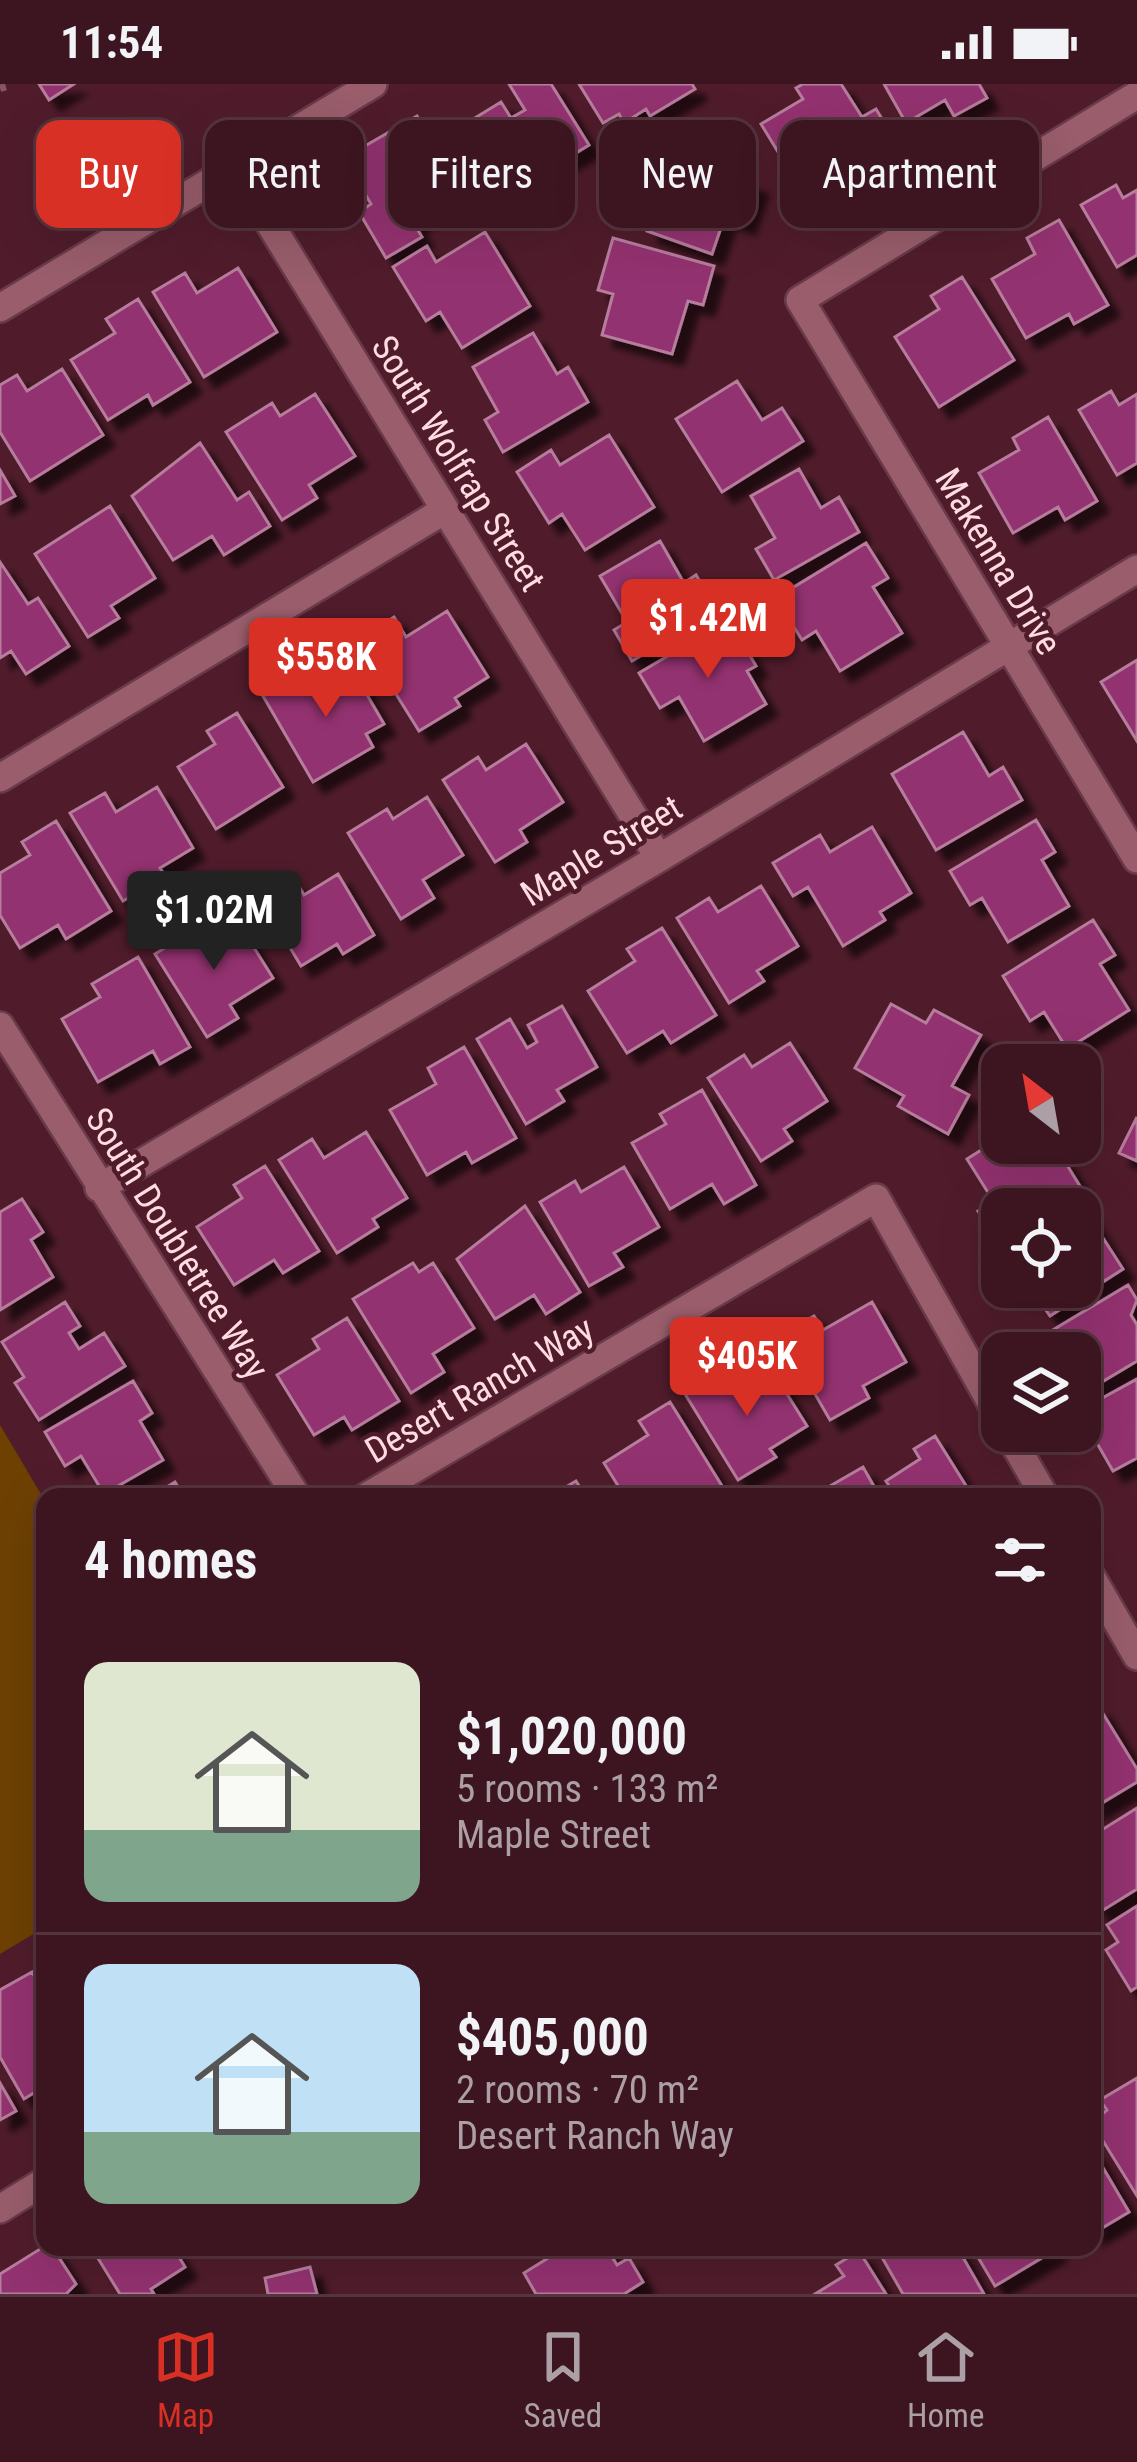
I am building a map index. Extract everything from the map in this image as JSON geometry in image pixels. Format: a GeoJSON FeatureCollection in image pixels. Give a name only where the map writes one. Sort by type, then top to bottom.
{"type":"FeatureCollection","features":[{"type":"Feature","properties":{"kind":"street"},"geometry":{"type":"LineString","coordinates":[[313,120],[373,84]]}},
{"type":"Feature","properties":{"kind":"street","name":"Makenna Drive"},"geometry":{"type":"LineString","coordinates":[[1137,95],[800,300],[1137,859]]}},
{"type":"Feature","properties":{"kind":"street"},"geometry":{"type":"LineString","coordinates":[[0,308],[205,185]]}},
{"type":"Feature","properties":{"kind":"street","name":"South Wolfrap Street"},"geometry":{"type":"LineString","coordinates":[[273,228],[659,858]]}},
{"type":"Feature","properties":{"kind":"street"},"geometry":{"type":"LineString","coordinates":[[0,778],[446,510]]}},
{"type":"Feature","properties":{"kind":"street","name":"Maple Street"},"geometry":{"type":"LineString","coordinates":[[99,1188],[659,858],[1137,568]]}},
{"type":"Feature","properties":{"kind":"street","name":"South Doubletree Way"},"geometry":{"type":"LineString","coordinates":[[0,1025],[291,1488]]}},
{"type":"Feature","properties":{"kind":"street","name":"Desert Ranch Way"},"geometry":{"type":"LineString","coordinates":[[381,1488],[876,1198],[981,1386]]}},
{"type":"Feature","properties":{"kind":"street"},"geometry":{"type":"LineString","coordinates":[[1019,1452],[1040,1488]]}},
{"type":"Feature","properties":{"kind":"street"},"geometry":{"type":"LineString","coordinates":[[1101,1594],[1137,1656]]}},
{"type":"Feature","properties":{"kind":"street"},"geometry":{"type":"LineString","coordinates":[[0,2209],[36,2187]]}},
{"type":"Feature","properties":{"kind":"shaded area"},"geometry":{"type":"Polygon","coordinates":[[[0,1425],[37,1488],[36,1932],[0,1954],[0,1425]]]}},
{"type":"Feature","properties":{"kind":"building"},"geometry":{"type":"Polygon","coordinates":[[[39,84],[74,84],[49,100],[39,84]]]}},
{"type":"Feature","properties":{"kind":"building"},"geometry":{"type":"Polygon","coordinates":[[[509,84],[551,84],[573,120],[472,120],[501,102],[511,118],[525,110],[509,84]]]}},
{"type":"Feature","properties":{"kind":"building"},"geometry":{"type":"Polygon","coordinates":[[[579,84],[692,84],[695,89],[650,116],[646,109],[629,120],[619,114],[601,120],[579,84]]]}},
{"type":"Feature","properties":{"kind":"building"},"geometry":{"type":"Polygon","coordinates":[[[841,84],[862,117],[876,109],[883,120],[780,120],[780,155],[761,124],[803,99],[796,88],[841,84]]]}},
{"type":"Feature","properties":{"kind":"building"},"geometry":{"type":"Polygon","coordinates":[[[884,84],[979,84],[987,98],[954,116],[945,100],[904,120],[884,84]]]}},
{"type":"Feature","properties":{"kind":"building"},"geometry":{"type":"Polygon","coordinates":[[[575,123],[589,145],[575,154],[575,123]]]}},
{"type":"Feature","properties":{"kind":"building"},"geometry":{"type":"Polygon","coordinates":[[[388,133],[388,228],[417,228],[422,237],[386,258],[364,221],[364,209],[371,204],[364,192],[364,146],[388,133]]]}},
{"type":"Feature","properties":{"kind":"building"},"geometry":{"type":"Polygon","coordinates":[[[1116,185],[1123,198],[1137,190],[1137,255],[1117,267],[1081,205],[1116,185]]]}},
{"type":"Feature","properties":{"kind":"building"},"geometry":{"type":"Polygon","coordinates":[[[1059,220],[1108,305],[1074,324],[1069,314],[1026,338],[992,279],[1035,254],[1027,238],[1059,220]]]}},
{"type":"Feature","properties":{"kind":"building"},"geometry":{"type":"Polygon","coordinates":[[[648,228],[721,228],[712,254],[648,228]]]}},
{"type":"Feature","properties":{"kind":"building"},"geometry":{"type":"Polygon","coordinates":[[[485,232],[530,306],[462,348],[440,312],[426,321],[393,267],[427,246],[436,262],[485,232]]]}},
{"type":"Feature","properties":{"kind":"building"},"geometry":{"type":"Polygon","coordinates":[[[613,238],[714,266],[703,305],[688,301],[672,354],[602,335],[613,294],[598,290],[613,238]]]}},
{"type":"Feature","properties":{"kind":"building"},"geometry":{"type":"Polygon","coordinates":[[[238,268],[277,332],[204,377],[153,292],[185,273],[197,293],[238,268]]]}},
{"type":"Feature","properties":{"kind":"building"},"geometry":{"type":"Polygon","coordinates":[[[962,277],[1014,360],[939,407],[895,337],[939,309],[931,296],[962,277]]]}},
{"type":"Feature","properties":{"kind":"building"},"geometry":{"type":"Polygon","coordinates":[[[138,299],[190,382],[153,405],[148,395],[108,420],[71,360],[115,333],[106,319],[138,299]]]}},
{"type":"Feature","properties":{"kind":"building"},"geometry":{"type":"Polygon","coordinates":[[[533,333],[557,374],[568,367],[588,402],[503,452],[485,420],[498,412],[473,367],[533,333]]]}},
{"type":"Feature","properties":{"kind":"building"},"geometry":{"type":"Polygon","coordinates":[[[62,369],[103,435],[30,481],[0,432],[0,385],[17,375],[27,391],[62,369]]]}},
{"type":"Feature","properties":{"kind":"building"},"geometry":{"type":"Polygon","coordinates":[[[737,381],[762,420],[782,408],[803,441],[722,492],[676,419],[737,381]]]}},
{"type":"Feature","properties":{"kind":"building"},"geometry":{"type":"Polygon","coordinates":[[[1111,391],[1119,405],[1137,394],[1137,463],[1117,475],[1079,410],[1111,391]]]}},
{"type":"Feature","properties":{"kind":"building"},"geometry":{"type":"Polygon","coordinates":[[[315,394],[355,456],[309,485],[317,498],[282,520],[226,432],[272,403],[280,416],[315,394]]]}},
{"type":"Feature","properties":{"kind":"building"},"geometry":{"type":"Polygon","coordinates":[[[1048,417],[1097,501],[1065,520],[1058,507],[1013,533],[979,473],[1019,450],[1013,438],[1048,417]]]}},
{"type":"Feature","properties":{"kind":"building"},"geometry":{"type":"Polygon","coordinates":[[[609,435],[654,507],[585,550],[562,514],[549,523],[517,472],[551,450],[560,465],[609,435]]]}},
{"type":"Feature","properties":{"kind":"building"},"geometry":{"type":"Polygon","coordinates":[[[200,443],[237,500],[249,492],[270,526],[224,555],[212,536],[173,560],[132,496],[200,443]]]}},
{"type":"Feature","properties":{"kind":"building"},"geometry":{"type":"Polygon","coordinates":[[[799,469],[821,508],[839,497],[859,532],[774,580],[756,549],[775,538],[751,496],[799,469]]]}},
{"type":"Feature","properties":{"kind":"building"},"geometry":{"type":"Polygon","coordinates":[[[0,470],[15,496],[0,504],[0,470]]]}},
{"type":"Feature","properties":{"kind":"building"},"geometry":{"type":"Polygon","coordinates":[[[110,506],[155,578],[111,606],[119,618],[88,637],[35,554],[110,506]]]}},
{"type":"Feature","properties":{"kind":"building"},"geometry":{"type":"Polygon","coordinates":[[[660,541],[684,583],[696,575],[717,611],[632,661],[614,630],[627,622],[600,576],[660,541]]]}},
{"type":"Feature","properties":{"kind":"building"},"geometry":{"type":"Polygon","coordinates":[[[866,543],[888,578],[873,587],[902,633],[840,671],[816,631],[802,640],[776,598],[866,543]]]}},
{"type":"Feature","properties":{"kind":"building"},"geometry":{"type":"Polygon","coordinates":[[[0,562],[28,604],[38,598],[69,646],[26,674],[11,651],[0,658],[0,562]]]}},
{"type":"Feature","properties":{"kind":"building"},"geometry":{"type":"Polygon","coordinates":[[[447,611],[488,677],[455,698],[460,706],[419,731],[361,638],[394,617],[406,637],[447,611]]]}},
{"type":"Feature","properties":{"kind":"building"},"geometry":{"type":"Polygon","coordinates":[[[729,620],[756,666],[747,671],[766,704],[704,741],[679,697],[660,708],[639,673],[729,620]]]}},
{"type":"Feature","properties":{"kind":"building"},"geometry":{"type":"Polygon","coordinates":[[[1137,660],[1137,741],[1101,682],[1137,660]]]}},
{"type":"Feature","properties":{"kind":"building"},"geometry":{"type":"Polygon","coordinates":[[[349,664],[384,724],[366,734],[373,747],[313,782],[263,696],[296,677],[304,690],[349,664]]]}},
{"type":"Feature","properties":{"kind":"building"},"geometry":{"type":"Polygon","coordinates":[[[237,713],[283,787],[216,829],[178,767],[215,744],[207,731],[237,713]]]}},
{"type":"Feature","properties":{"kind":"building"},"geometry":{"type":"Polygon","coordinates":[[[963,732],[989,776],[1003,767],[1022,800],[936,850],[892,774],[963,732]]]}},
{"type":"Feature","properties":{"kind":"building"},"geometry":{"type":"Polygon","coordinates":[[[526,744],[563,802],[520,830],[527,842],[495,862],[443,780],[478,757],[486,770],[526,744]]]}},
{"type":"Feature","properties":{"kind":"building"},"geometry":{"type":"Polygon","coordinates":[[[157,787],[193,848],[160,868],[165,876],[123,901],[70,813],[105,793],[116,812],[157,787]]]}},
{"type":"Feature","properties":{"kind":"building"},"geometry":{"type":"Polygon","coordinates":[[[427,797],[463,855],[423,880],[434,898],[401,919],[348,833],[387,809],[393,819],[427,797]]]}},
{"type":"Feature","properties":{"kind":"building"},"geometry":{"type":"Polygon","coordinates":[[[1036,820],[1055,852],[1042,860],[1069,906],[1008,942],[982,898],[970,905],[950,871],[1036,820]]]}},
{"type":"Feature","properties":{"kind":"building"},"geometry":{"type":"Polygon","coordinates":[[[56,821],[111,911],[66,939],[58,925],[20,948],[0,915],[0,873],[30,855],[22,842],[56,821]]]}},
{"type":"Feature","properties":{"kind":"building"},"geometry":{"type":"Polygon","coordinates":[[[872,827],[911,893],[880,912],[885,920],[843,946],[808,887],[793,896],[773,863],[820,835],[830,852],[872,827]]]}},
{"type":"Feature","properties":{"kind":"building"},"geometry":{"type":"Polygon","coordinates":[[[338,874],[374,935],[343,954],[337,944],[301,966],[262,901],[296,881],[304,895],[338,874]]]}},
{"type":"Feature","properties":{"kind":"building"},"geometry":{"type":"Polygon","coordinates":[[[761,886],[798,946],[757,971],[764,981],[729,1003],[677,918],[709,898],[718,912],[761,886]]]}},
{"type":"Feature","properties":{"kind":"building"},"geometry":{"type":"Polygon","coordinates":[[[236,919],[273,978],[230,1005],[238,1018],[207,1037],[155,954],[192,931],[198,942],[236,919]]]}},
{"type":"Feature","properties":{"kind":"building"},"geometry":{"type":"Polygon","coordinates":[[[1093,920],[1115,955],[1100,964],[1129,1010],[1075,1044],[1064,1044],[1044,1012],[1030,1021],[1003,976],[1093,920]]]}},
{"type":"Feature","properties":{"kind":"building"},"geometry":{"type":"Polygon","coordinates":[[[662,928],[716,1015],[671,1043],[663,1031],[627,1053],[588,991],[635,961],[627,949],[662,928]]]}},
{"type":"Feature","properties":{"kind":"building"},"geometry":{"type":"Polygon","coordinates":[[[138,957],[190,1047],[160,1064],[153,1051],[98,1082],[62,1019],[100,997],[92,984],[138,957]]]}},
{"type":"Feature","properties":{"kind":"building"},"geometry":{"type":"Polygon","coordinates":[[[891,1004],[926,1023],[934,1010],[981,1035],[952,1086],[969,1095],[948,1134],[898,1106],[904,1096],[855,1068],[891,1004]]]}},
{"type":"Feature","properties":{"kind":"building"},"geometry":{"type":"Polygon","coordinates":[[[562,1006],[597,1067],[557,1090],[564,1101],[526,1124],[477,1039],[510,1019],[527,1048],[537,1042],[528,1025],[562,1006]]]}},
{"type":"Feature","properties":{"kind":"building"},"geometry":{"type":"Polygon","coordinates":[[[790,1043],[827,1101],[784,1129],[792,1141],[761,1161],[708,1078],[744,1055],[752,1067],[790,1043]]]}},
{"type":"Feature","properties":{"kind":"building"},"geometry":{"type":"Polygon","coordinates":[[[464,1047],[516,1138],[472,1163],[466,1152],[427,1175],[390,1110],[436,1084],[428,1068],[464,1047]]]}},
{"type":"Feature","properties":{"kind":"building"},"geometry":{"type":"Polygon","coordinates":[[[702,1090],[756,1185],[724,1204],[712,1184],[670,1209],[632,1143],[666,1124],[660,1114],[702,1090]]]}},
{"type":"Feature","properties":{"kind":"building"},"geometry":{"type":"Polygon","coordinates":[[[1137,1117],[1137,1161],[1119,1153],[1137,1117]]]}},
{"type":"Feature","properties":{"kind":"building"},"geometry":{"type":"Polygon","coordinates":[[[366,1132],[407,1198],[373,1219],[378,1227],[337,1253],[279,1160],[312,1139],[324,1158],[366,1132]]]}},
{"type":"Feature","properties":{"kind":"building"},"geometry":{"type":"Polygon","coordinates":[[[981,1150],[981,1164],[1066,1164],[1081,1188],[985,1188],[967,1159],[981,1150]]]}},
{"type":"Feature","properties":{"kind":"building"},"geometry":{"type":"Polygon","coordinates":[[[265,1166],[319,1251],[283,1273],[274,1260],[234,1285],[197,1227],[242,1198],[234,1185],[265,1166]]]}},
{"type":"Feature","properties":{"kind":"building"},"geometry":{"type":"Polygon","coordinates":[[[624,1167],[659,1227],[614,1253],[623,1267],[589,1286],[540,1202],[575,1181],[581,1192],[624,1167]]]}},
{"type":"Feature","properties":{"kind":"building"},"geometry":{"type":"Polygon","coordinates":[[[22,1199],[43,1232],[31,1240],[53,1277],[0,1310],[0,1212],[22,1199]]]}},
{"type":"Feature","properties":{"kind":"building"},"geometry":{"type":"Polygon","coordinates":[[[525,1206],[580,1292],[546,1314],[534,1295],[495,1319],[457,1259],[525,1206]]]}},
{"type":"Feature","properties":{"kind":"building"},"geometry":{"type":"Polygon","coordinates":[[[1101,1235],[1123,1269],[1101,1283],[1101,1235]]]}},
{"type":"Feature","properties":{"kind":"building"},"geometry":{"type":"Polygon","coordinates":[[[413,1263],[419,1272],[433,1263],[474,1328],[433,1354],[444,1372],[411,1393],[353,1299],[413,1263]]]}},
{"type":"Feature","properties":{"kind":"building"},"geometry":{"type":"Polygon","coordinates":[[[1128,1285],[1137,1300],[1131,1315],[1137,1325],[1137,1361],[1101,1382],[1101,1332],[1049,1332],[1090,1308],[1101,1308],[1101,1301],[1128,1285]]]}},
{"type":"Feature","properties":{"kind":"building"},"geometry":{"type":"Polygon","coordinates":[[[65,1302],[80,1326],[69,1333],[79,1349],[104,1333],[125,1366],[39,1420],[15,1383],[24,1377],[2,1342],[65,1302]]]}},
{"type":"Feature","properties":{"kind":"building"},"geometry":{"type":"Polygon","coordinates":[[[872,1302],[906,1362],[863,1386],[869,1398],[830,1420],[781,1335],[814,1316],[823,1330],[872,1302]]]}},
{"type":"Feature","properties":{"kind":"building"},"geometry":{"type":"Polygon","coordinates":[[[347,1318],[399,1401],[352,1430],[344,1417],[314,1435],[277,1375],[319,1349],[313,1339],[347,1318]]]}},
{"type":"Feature","properties":{"kind":"building"},"geometry":{"type":"Polygon","coordinates":[[[770,1367],[807,1426],[770,1449],[776,1457],[738,1480],[685,1394],[720,1373],[730,1391],[770,1367]]]}},
{"type":"Feature","properties":{"kind":"building"},"geometry":{"type":"Polygon","coordinates":[[[1137,1379],[1137,1458],[1113,1471],[1101,1450],[1101,1399],[1137,1379]]]}},
{"type":"Feature","properties":{"kind":"building"},"geometry":{"type":"Polygon","coordinates":[[[133,1381],[152,1413],[140,1421],[163,1460],[114,1488],[100,1488],[81,1456],[65,1466],[45,1432],[133,1381]]]}},
{"type":"Feature","properties":{"kind":"building"},"geometry":{"type":"Polygon","coordinates":[[[670,1402],[722,1486],[619,1488],[604,1463],[648,1435],[639,1421],[670,1402]]]}},
{"type":"Feature","properties":{"kind":"building"},"geometry":{"type":"Polygon","coordinates":[[[935,1436],[967,1488],[890,1488],[886,1481],[920,1459],[914,1449],[935,1436]]]}},
{"type":"Feature","properties":{"kind":"building"},"geometry":{"type":"Polygon","coordinates":[[[863,1467],[875,1488],[827,1488],[863,1467]]]}},
{"type":"Feature","properties":{"kind":"building"},"geometry":{"type":"Polygon","coordinates":[[[1101,1710],[1137,1769],[1137,1782],[1101,1804],[1101,1710]]]}},
{"type":"Feature","properties":{"kind":"building"},"geometry":{"type":"Polygon","coordinates":[[[1137,1808],[1137,1889],[1101,1911],[1101,1830],[1137,1808]]]}},
{"type":"Feature","properties":{"kind":"building"},"geometry":{"type":"Polygon","coordinates":[[[1137,1906],[1137,1987],[1131,1991],[1106,1950],[1118,1942],[1107,1925],[1137,1906]]]}},
{"type":"Feature","properties":{"kind":"building"},"geometry":{"type":"Polygon","coordinates":[[[32,1972],[36,1979],[36,2092],[24,2099],[0,2057],[0,1990],[32,1972]]]}},
{"type":"Feature","properties":{"kind":"building"},"geometry":{"type":"Polygon","coordinates":[[[1137,2078],[1137,2196],[1101,2138],[1101,2115],[1107,2110],[1101,2099],[1137,2078]]]}},
{"type":"Feature","properties":{"kind":"building"},"geometry":{"type":"Polygon","coordinates":[[[0,2083],[16,2111],[0,2120],[0,2083]]]}},
{"type":"Feature","properties":{"kind":"building"},"geometry":{"type":"Polygon","coordinates":[[[1101,2164],[1129,2212],[1101,2229],[1101,2164]]]}},
{"type":"Feature","properties":{"kind":"building"},"geometry":{"type":"Polygon","coordinates":[[[36,2252],[36,2256],[58,2256],[76,2284],[66,2294],[0,2294],[0,2274],[36,2252]]]}},
{"type":"Feature","properties":{"kind":"building"},"geometry":{"type":"Polygon","coordinates":[[[97,2256],[178,2256],[185,2267],[151,2289],[154,2294],[120,2294],[97,2256]]]}},
{"type":"Feature","properties":{"kind":"building"},"geometry":{"type":"Polygon","coordinates":[[[551,2256],[612,2256],[617,2265],[629,2258],[643,2282],[624,2294],[536,2294],[524,2273],[551,2256]]]}},
{"type":"Feature","properties":{"kind":"building"},"geometry":{"type":"Polygon","coordinates":[[[851,2256],[862,2256],[886,2294],[815,2294],[844,2276],[836,2265],[851,2256]]]}},
{"type":"Feature","properties":{"kind":"building"},"geometry":{"type":"Polygon","coordinates":[[[881,2256],[962,2256],[984,2294],[903,2294],[881,2256]]]}},
{"type":"Feature","properties":{"kind":"building"},"geometry":{"type":"Polygon","coordinates":[[[977,2256],[1045,2256],[995,2286],[977,2256]]]}},
{"type":"Feature","properties":{"kind":"building"},"geometry":{"type":"Polygon","coordinates":[[[310,2267],[317,2294],[268,2294],[265,2278],[310,2267]]]}}]}
